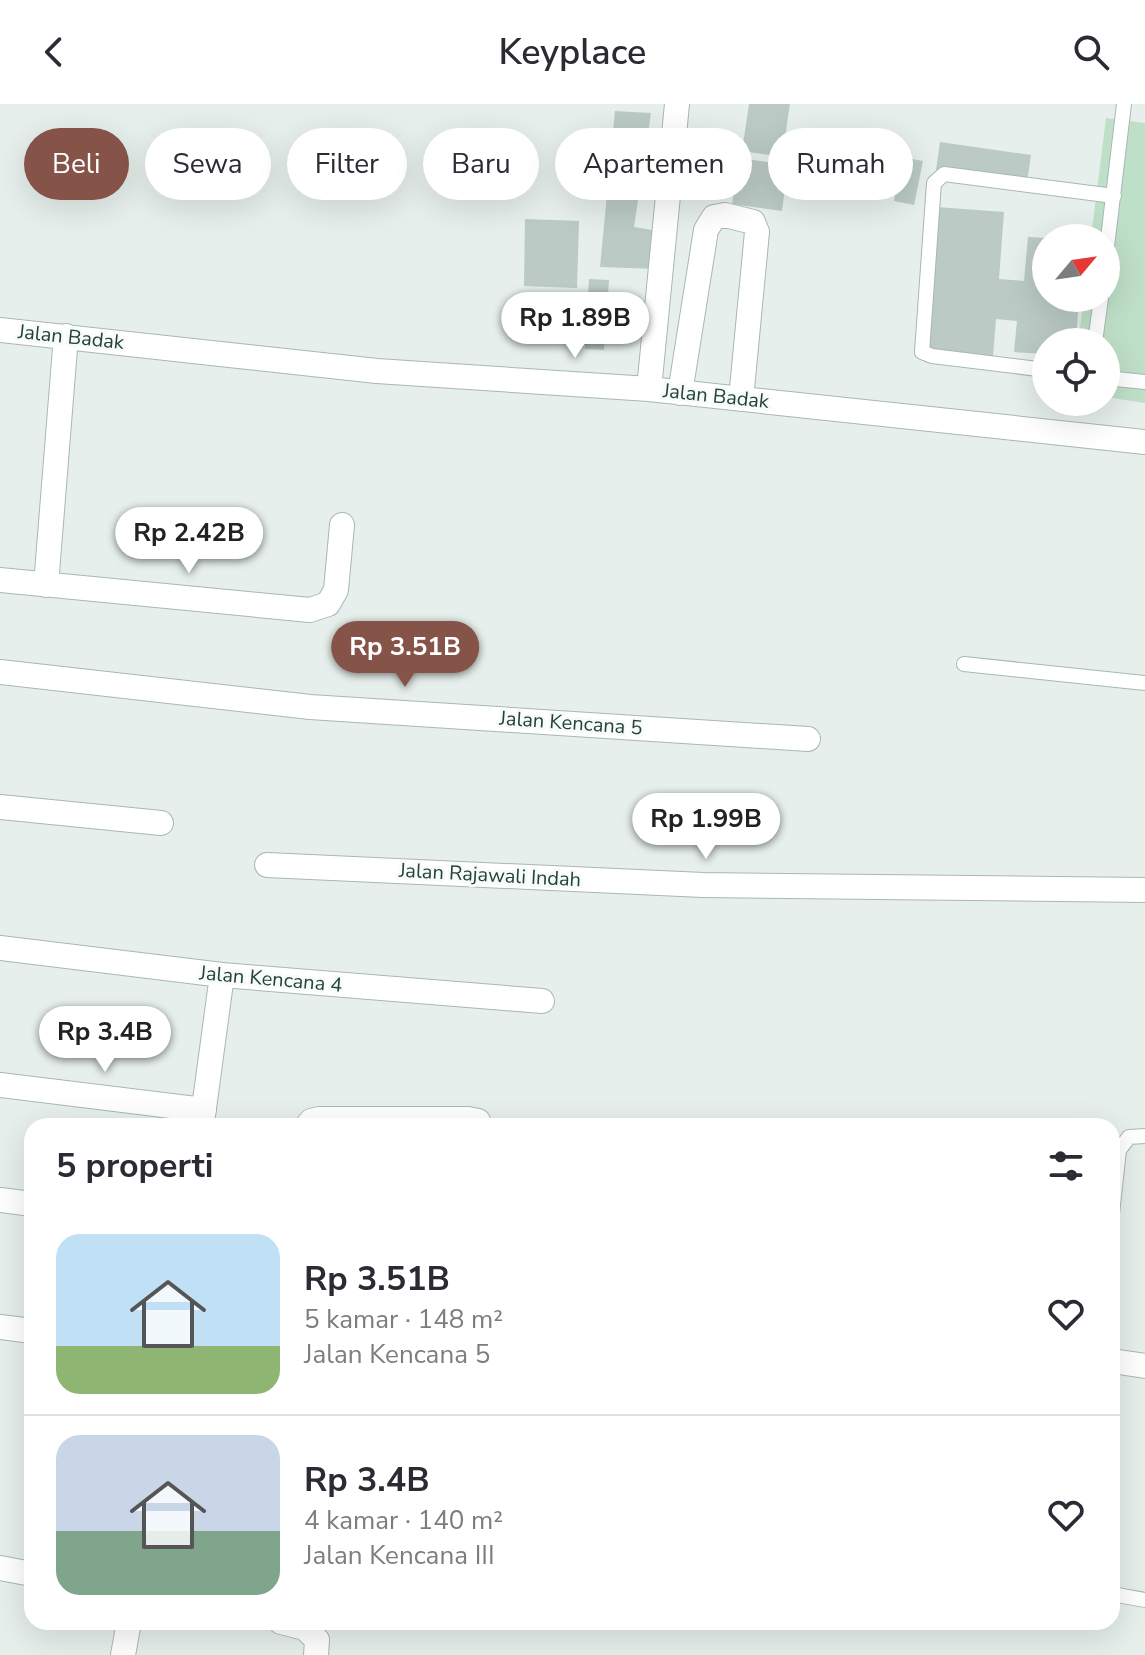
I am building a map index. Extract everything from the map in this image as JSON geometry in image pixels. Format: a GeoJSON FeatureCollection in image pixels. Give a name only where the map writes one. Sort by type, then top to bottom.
{"type":"FeatureCollection","features":[{"type":"Feature","properties":{"kind":"street"},"geometry":{"type":"LineString","coordinates":[[649,389],[677,104]]}},
{"type":"Feature","properties":{"kind":"street"},"geometry":{"type":"LineString","coordinates":[[680,393],[706,230],[714,217],[725,215],[753,222],[757,232],[741,399]]}},
{"type":"Feature","properties":{"kind":"street","name":"Jalan Badak"},"geometry":{"type":"LineString","coordinates":[[0,330],[377,371],[649,389],[1145,442]]}},
{"type":"Feature","properties":{"kind":"street"},"geometry":{"type":"LineString","coordinates":[[46,585],[66,336]]}},
{"type":"Feature","properties":{"kind":"street"},"geometry":{"type":"LineString","coordinates":[[0,580],[310,610],[328,604],[336,590],[342,525]]}},
{"type":"Feature","properties":{"kind":"street","name":"Jalan Kencana 5"},"geometry":{"type":"LineString","coordinates":[[0,672],[310,707],[808,739]]}},
{"type":"Feature","properties":{"kind":"street"},"geometry":{"type":"LineString","coordinates":[[0,807],[161,823]]}},
{"type":"Feature","properties":{"kind":"street","name":"Jalan Rajawali Indah"},"geometry":{"type":"LineString","coordinates":[[267,865],[703,885],[1145,890]]}},
{"type":"Feature","properties":{"kind":"street","name":"Jalan Kencana 4"},"geometry":{"type":"LineString","coordinates":[[0,948],[222,975],[542,1001]]}},
{"type":"Feature","properties":{"kind":"street"},"geometry":{"type":"LineString","coordinates":[[0,1085],[202,1118],[222,975]]}},
{"type":"Feature","properties":{"kind":"street"},"geometry":{"type":"LineString","coordinates":[[0,1200],[24,1203]]}},
{"type":"Feature","properties":{"kind":"street"},"geometry":{"type":"LineString","coordinates":[[0,1327],[24,1330]]}},
{"type":"Feature","properties":{"kind":"street"},"geometry":{"type":"LineString","coordinates":[[1120,1362],[1145,1366]]}},
{"type":"Feature","properties":{"kind":"street"},"geometry":{"type":"LineString","coordinates":[[0,1568],[24,1572]]}},
{"type":"Feature","properties":{"kind":"street"},"geometry":{"type":"LineString","coordinates":[[123,1655],[128,1630]]}},
{"type":"Feature","properties":{"kind":"street"},"geometry":{"type":"LineString","coordinates":[[304,1630],[317,1640],[316,1655]]}},
{"type":"Feature","properties":{"kind":"lane"},"geometry":{"type":"LineString","coordinates":[[1110,224],[1124,104]]}},
{"type":"Feature","properties":{"kind":"lane"},"geometry":{"type":"LineString","coordinates":[[1032,368],[922,352],[934,183],[944,174],[1114,196]]}},
{"type":"Feature","properties":{"kind":"lane"},"geometry":{"type":"LineString","coordinates":[[1120,379],[1145,382]]}},
{"type":"Feature","properties":{"kind":"lane"},"geometry":{"type":"LineString","coordinates":[[964,664],[1145,683]]}},
{"type":"Feature","properties":{"kind":"lane"},"geometry":{"type":"LineString","coordinates":[[1120,1149],[1129,1137],[1145,1136]]}},
{"type":"Feature","properties":{"kind":"lane"},"geometry":{"type":"LineString","coordinates":[[1120,1595],[1145,1600]]}},
{"type":"Feature","properties":{"kind":"green space"},"geometry":{"type":"Polygon","coordinates":[[[1106,118],[1145,123],[1145,403],[1120,399],[1120,328],[1080,328],[1082,312],[1120,312],[1120,224],[1093,224],[1106,118]]]}},
{"type":"Feature","properties":{"kind":"building"},"geometry":{"type":"Polygon","coordinates":[[[749,104],[790,104],[786,128],[768,128],[768,155],[752,152],[752,128],[745,128],[749,104]]]}},
{"type":"Feature","properties":{"kind":"building"},"geometry":{"type":"Polygon","coordinates":[[[615,111],[651,113],[649,128],[613,128],[615,111]]]}},
{"type":"Feature","properties":{"kind":"building"},"geometry":{"type":"Polygon","coordinates":[[[940,142],[1031,155],[1027,183],[936,170],[940,142]]]}},
{"type":"Feature","properties":{"kind":"building"},"geometry":{"type":"Polygon","coordinates":[[[913,159],[923,161],[914,205],[894,201],[913,200],[913,159]]]}},
{"type":"Feature","properties":{"kind":"building"},"geometry":{"type":"Polygon","coordinates":[[[752,160],[768,162],[768,200],[783,200],[782,211],[732,204],[733,200],[752,200],[752,160]]]}},
{"type":"Feature","properties":{"kind":"building"},"geometry":{"type":"Polygon","coordinates":[[[606,200],[638,200],[634,227],[664,232],[657,269],[600,267],[606,200]]]}},
{"type":"Feature","properties":{"kind":"building"},"geometry":{"type":"Polygon","coordinates":[[[937,207],[1004,212],[999,279],[1024,281],[1028,237],[1032,237],[1032,312],[1078,312],[1077,328],[1032,328],[1032,353],[1014,352],[1017,321],[996,319],[993,357],[927,352],[937,207]]]}},
{"type":"Feature","properties":{"kind":"building"},"geometry":{"type":"Polygon","coordinates":[[[525,219],[579,221],[577,288],[524,286],[525,219]]]}},
{"type":"Feature","properties":{"kind":"building"},"geometry":{"type":"Polygon","coordinates":[[[589,279],[609,280],[604,350],[585,349],[589,279]]]}}]}
